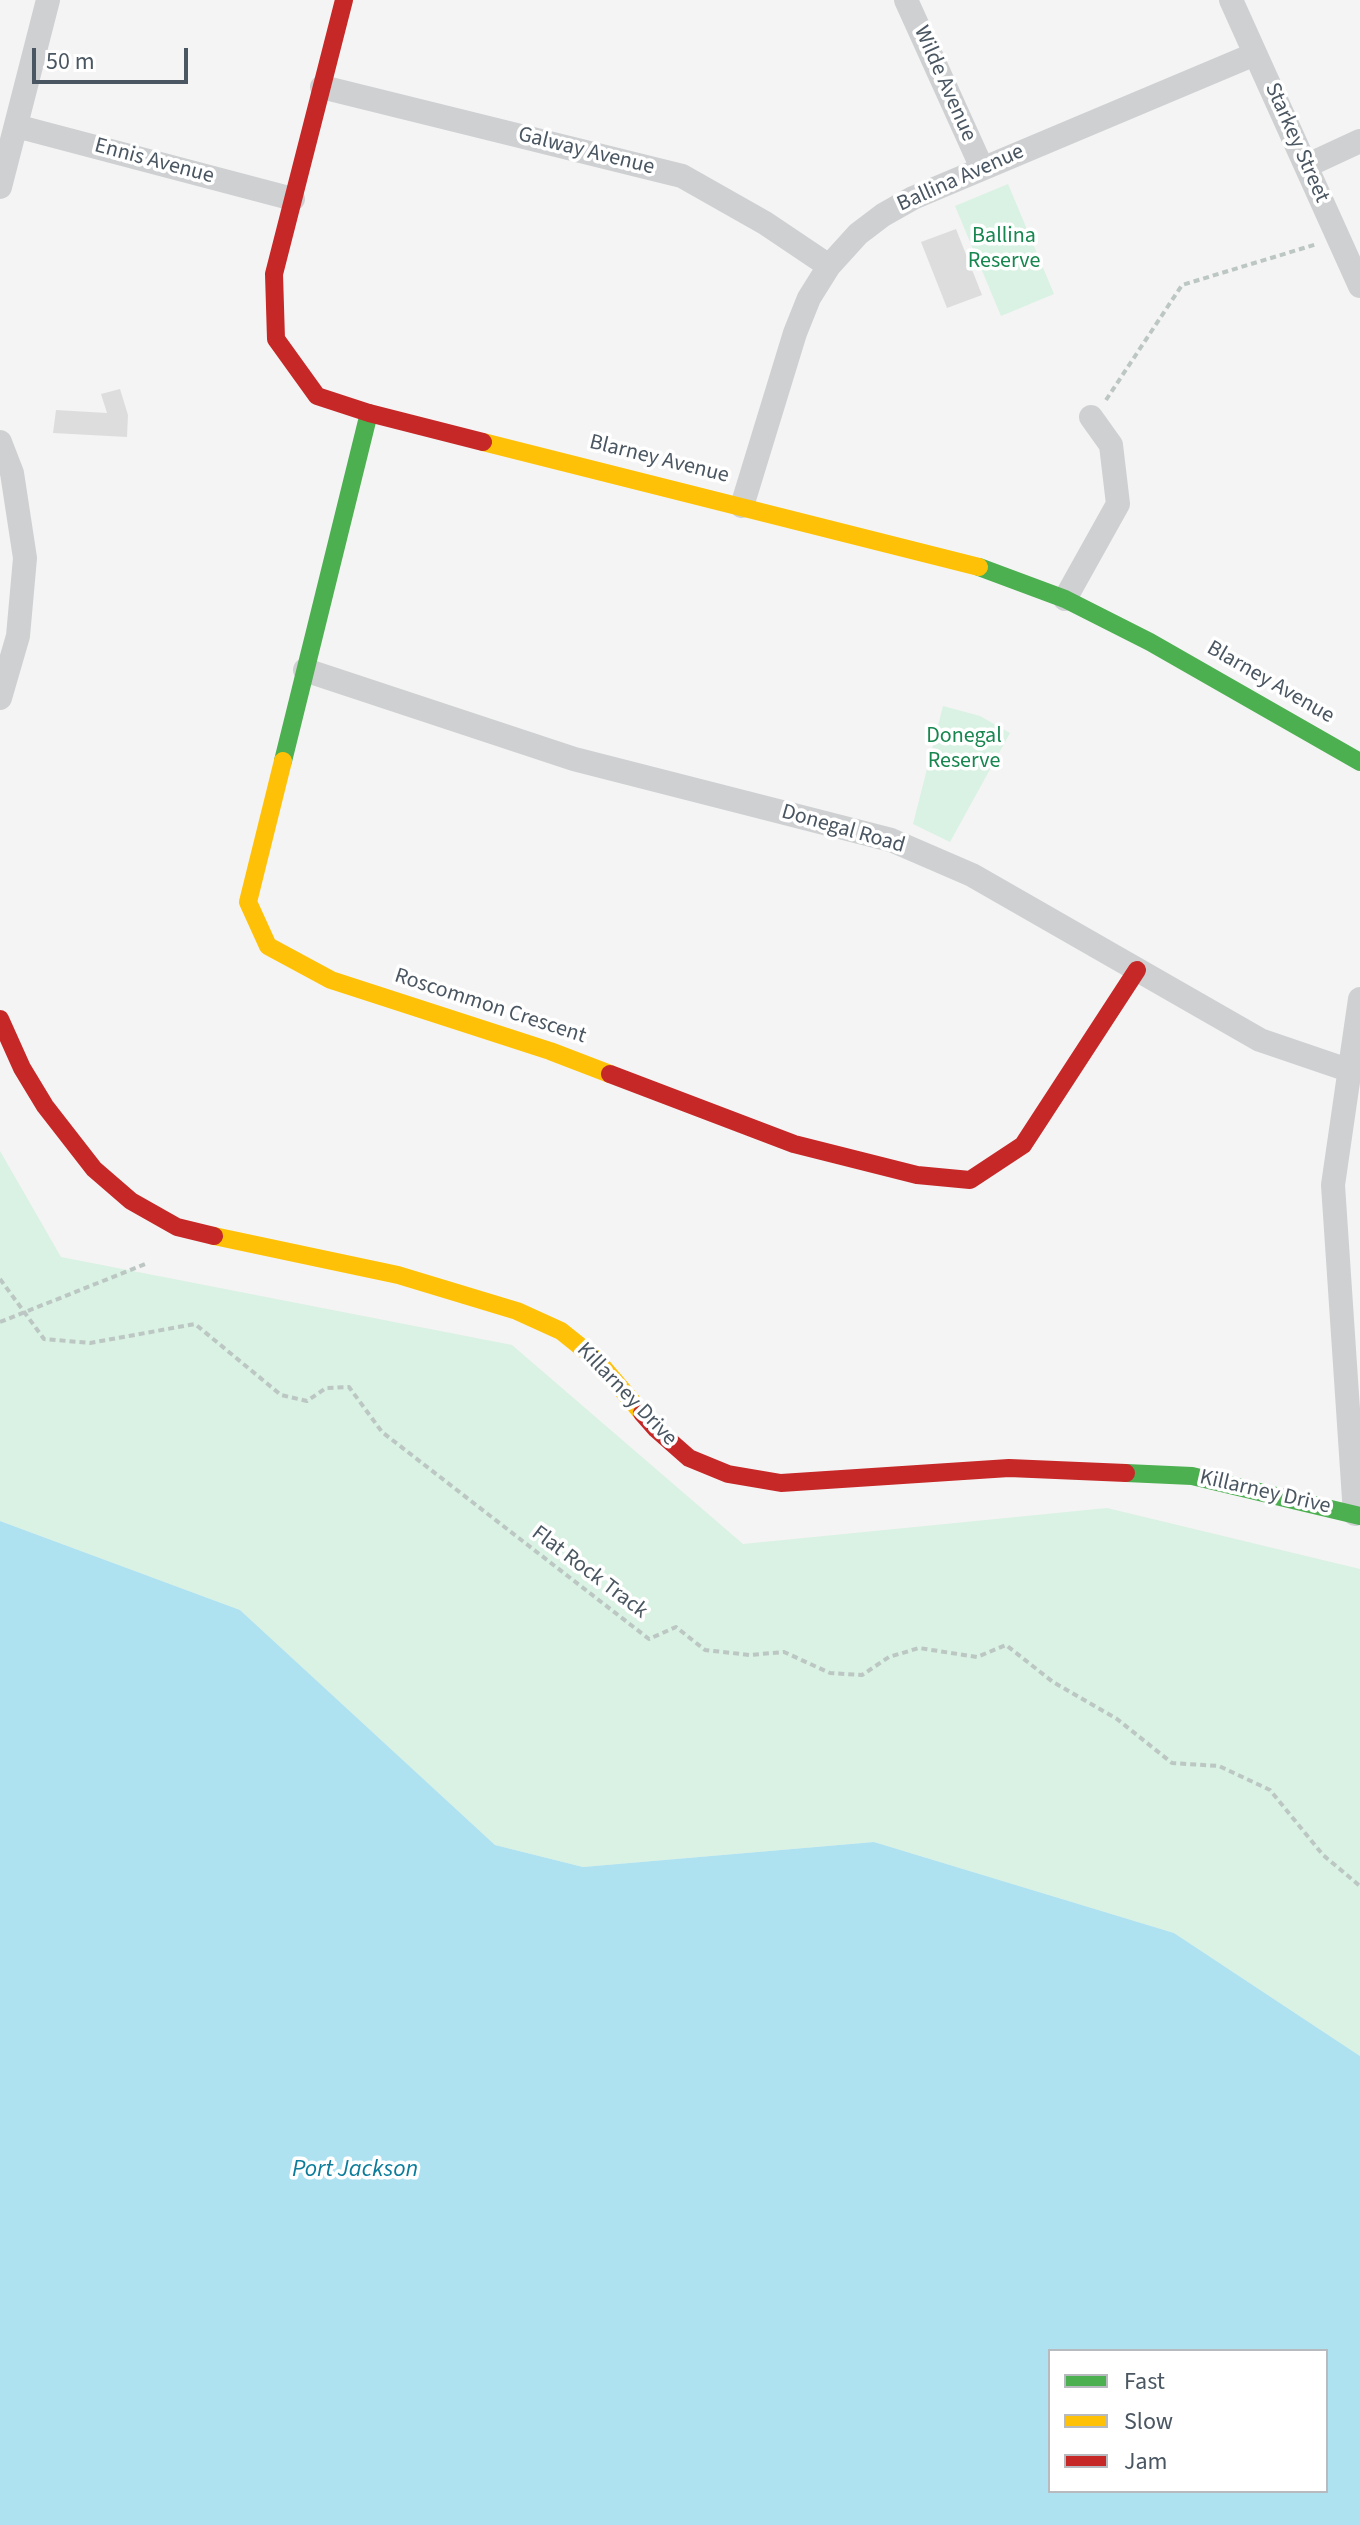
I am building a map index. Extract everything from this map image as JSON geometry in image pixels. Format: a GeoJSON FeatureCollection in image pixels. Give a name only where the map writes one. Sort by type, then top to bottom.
{"type":"FeatureCollection","features":[{"type":"Feature","properties":{"kind":"street"},"geometry":{"type":"LineString","coordinates":[[0,187],[48,0]]}},
{"type":"Feature","properties":{"kind":"street","name":"Blarney Avenue"},"geometry":{"type":"LineString","coordinates":[[344,0],[274,274],[276,339],[317,396],[369,413],[972,564],[1065,599],[1150,642],[1360,762]]}},
{"type":"Feature","properties":{"kind":"street","name":"Wilde Avenue"},"geometry":{"type":"LineString","coordinates":[[906,0],[982,168]]}},
{"type":"Feature","properties":{"kind":"street","name":"Starkey Street"},"geometry":{"type":"LineString","coordinates":[[1231,0],[1360,286]]}},
{"type":"Feature","properties":{"kind":"street","name":"Ballina Avenue"},"geometry":{"type":"LineString","coordinates":[[742,506],[795,333],[809,298],[829,266],[858,234],[913,198],[1255,54]]}},
{"type":"Feature","properties":{"kind":"street","name":"Galway Avenue"},"geometry":{"type":"LineString","coordinates":[[322,87],[682,176],[765,223],[829,266]]}},
{"type":"Feature","properties":{"kind":"street","name":"Ennis Avenue"},"geometry":{"type":"LineString","coordinates":[[16,126],[293,199]]}},
{"type":"Feature","properties":{"kind":"street"},"geometry":{"type":"LineString","coordinates":[[1306,166],[1360,141]]}},
{"type":"Feature","properties":{"kind":"street","name":"Roscommon Crescent"},"geometry":{"type":"LineString","coordinates":[[369,413],[248,902],[268,946],[331,980],[550,1051],[794,1144],[917,1175],[970,1180],[1023,1145],[1137,970]]}},
{"type":"Feature","properties":{"kind":"street"},"geometry":{"type":"LineString","coordinates":[[1065,599],[1118,504],[1111,445],[1091,417]]}},
{"type":"Feature","properties":{"kind":"street"},"geometry":{"type":"LineString","coordinates":[[0,442],[12,473],[25,558],[18,636],[0,698]]}},
{"type":"Feature","properties":{"kind":"street","name":"Donegal Road"},"geometry":{"type":"LineString","coordinates":[[305,670],[574,759],[891,840],[972,875],[1260,1040],[1348,1070]]}},
{"type":"Feature","properties":{"kind":"street"},"geometry":{"type":"LineString","coordinates":[[1358,1515],[1333,1185],[1360,999]]}},
{"type":"Feature","properties":{"kind":"street","name":"Killarney Drive"},"geometry":{"type":"LineString","coordinates":[[0,1019],[22,1068],[45,1106],[94,1169],[131,1201],[177,1227],[398,1275],[517,1311],[561,1331],[596,1359],[656,1429],[689,1458],[728,1474],[781,1483],[1009,1468],[1192,1476],[1358,1515]]}},
{"type":"Feature","properties":{"kind":"path"},"geometry":{"type":"LineString","coordinates":[[1091,417],[1113,391],[1182,285],[1338,238]]}},
{"type":"Feature","properties":{"kind":"path"},"geometry":{"type":"LineString","coordinates":[[0,1322],[148,1263]]}},
{"type":"Feature","properties":{"kind":"path","name":"Flat Rock Track"},"geometry":{"type":"LineString","coordinates":[[0,1279],[44,1339],[90,1343],[195,1324],[281,1395],[307,1401],[326,1388],[349,1387],[382,1432],[649,1639],[676,1627],[705,1650],[750,1655],[784,1652],[830,1673],[862,1675],[889,1657],[919,1648],[977,1657],[1006,1645],[1053,1682],[1117,1719],[1172,1763],[1219,1766],[1270,1790],[1323,1855],[1360,1886]]}},
{"type":"Feature","properties":{"kind":"green space","name":"Ballina Reserve"},"geometry":{"type":"Polygon","coordinates":[[[1008,184],[1054,294],[1001,316],[955,206],[1008,184]]]}},
{"type":"Feature","properties":{"kind":"green space","name":"Donegal Reserve"},"geometry":{"type":"Polygon","coordinates":[[[943,706],[980,716],[1010,733],[950,842],[913,824],[943,706]]]}},
{"type":"Feature","properties":{"kind":"green space"},"geometry":{"type":"Polygon","coordinates":[[[0,1151],[61,1257],[512,1345],[743,1544],[1107,1508],[1360,1569],[1360,2056],[1174,1933],[874,1842],[583,1867],[495,1845],[240,1610],[0,1521],[0,1151]]]}},
{"type":"Feature","properties":{"kind":"water","name":"Port Jackson"},"geometry":{"type":"Polygon","coordinates":[[[0,1521],[240,1610],[495,1845],[583,1867],[874,1842],[1174,1933],[1360,2056],[1360,2525],[0,2525],[0,1521]]]}},
{"type":"Feature","properties":{"kind":"building"},"geometry":{"type":"Polygon","coordinates":[[[956,229],[982,295],[947,308],[921,242],[956,229]]]}},
{"type":"Feature","properties":{"kind":"building"},"geometry":{"type":"Polygon","coordinates":[[[120,389],[128,415],[127,437],[53,433],[56,410],[107,413],[101,394],[120,389]]]}},
{"type":"Feature","properties":{"kind":"traffic: fast"},"geometry":{"type":"LineString","coordinates":[[283,761],[369,413]]}},
{"type":"Feature","properties":{"kind":"traffic: fast"},"geometry":{"type":"LineString","coordinates":[[979,567],[1065,599],[1150,642],[1360,762]]}},
{"type":"Feature","properties":{"kind":"traffic: fast"},"geometry":{"type":"LineString","coordinates":[[1126,1473],[1192,1476],[1360,1516]]}},
{"type":"Feature","properties":{"kind":"traffic: slow"},"geometry":{"type":"LineString","coordinates":[[483,442],[979,567]]}},
{"type":"Feature","properties":{"kind":"traffic: slow"},"geometry":{"type":"LineString","coordinates":[[283,761],[248,902],[268,946],[331,980],[550,1051],[610,1074]]}},
{"type":"Feature","properties":{"kind":"traffic: slow"},"geometry":{"type":"LineString","coordinates":[[214,1236],[398,1275],[517,1311],[561,1331],[596,1359],[642,1413]]}},
{"type":"Feature","properties":{"kind":"traffic: jam"},"geometry":{"type":"LineString","coordinates":[[344,0],[274,274],[276,339],[317,396],[369,413],[483,442]]}},
{"type":"Feature","properties":{"kind":"traffic: jam"},"geometry":{"type":"LineString","coordinates":[[610,1074],[794,1144],[917,1175],[970,1180],[1023,1145],[1137,970]]}},
{"type":"Feature","properties":{"kind":"traffic: jam"},"geometry":{"type":"LineString","coordinates":[[0,1019],[22,1068],[45,1106],[94,1169],[131,1201],[177,1227],[214,1236]]}},
{"type":"Feature","properties":{"kind":"traffic: jam"},"geometry":{"type":"LineString","coordinates":[[642,1413],[689,1458],[728,1474],[781,1483],[1009,1468],[1126,1473]]}}]}
